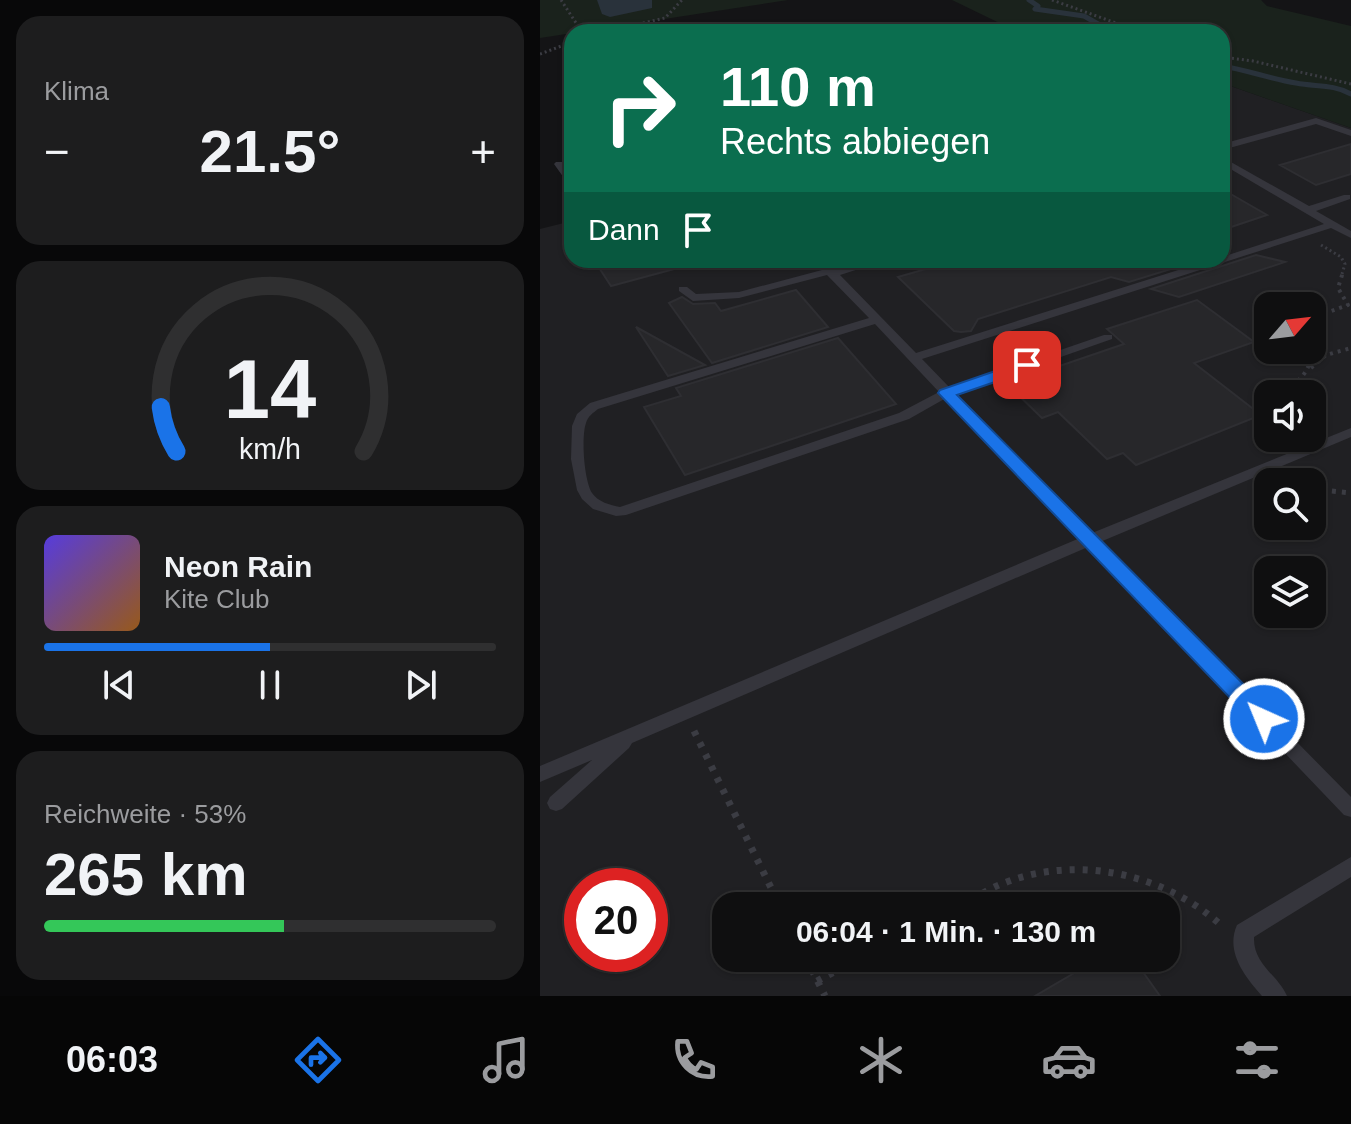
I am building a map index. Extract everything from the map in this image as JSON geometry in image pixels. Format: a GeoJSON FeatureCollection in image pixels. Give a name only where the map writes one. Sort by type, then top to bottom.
{"type":"FeatureCollection","features":[{"type":"Feature","properties":{"kind":"lane"},"geometry":{"type":"LineString","coordinates":[[1230,145],[1316,121],[1351,133]]}},
{"type":"Feature","properties":{"kind":"lane"},"geometry":{"type":"LineString","coordinates":[[559,164],[564,171]]}},
{"type":"Feature","properties":{"kind":"lane"},"geometry":{"type":"LineString","coordinates":[[1230,165],[1351,235]]}},
{"type":"Feature","properties":{"kind":"lane"},"geometry":{"type":"LineString","coordinates":[[1308,210],[1347,197]]}},
{"type":"Feature","properties":{"kind":"lane"},"geometry":{"type":"LineString","coordinates":[[1230,257],[1333,224]]}},
{"type":"Feature","properties":{"kind":"lane"},"geometry":{"type":"LineString","coordinates":[[683,289],[693,298],[739,295],[827,268],[1351,809]]}},
{"type":"Feature","properties":{"kind":"lane"},"geometry":{"type":"LineString","coordinates":[[913,358],[1196,268]]}},
{"type":"Feature","properties":{"kind":"lane"},"geometry":{"type":"LineString","coordinates":[[876,320],[594,406],[581,416],[577,428],[581,483],[585,494],[602,509],[621,512],[904,416],[946,393],[1108,337]]}},
{"type":"Feature","properties":{"kind":"lane"},"geometry":{"type":"LineString","coordinates":[[540,774],[1351,432]]}},
{"type":"Feature","properties":{"kind":"lane"},"geometry":{"type":"LineString","coordinates":[[556,803],[632,734]]}},
{"type":"Feature","properties":{"kind":"lane"},"geometry":{"type":"LineString","coordinates":[[1276,996],[1246,959],[1242,943],[1244,932],[1351,866]]}},
{"type":"Feature","properties":{"kind":"path"},"geometry":{"type":"LineString","coordinates":[[561,0],[577,24]]}},
{"type":"Feature","properties":{"kind":"path"},"geometry":{"type":"LineString","coordinates":[[639,24],[665,18],[682,0]]}},
{"type":"Feature","properties":{"kind":"path"},"geometry":{"type":"LineString","coordinates":[[1052,0],[1119,24]]}},
{"type":"Feature","properties":{"kind":"path"},"geometry":{"type":"LineString","coordinates":[[540,54],[564,45]]}},
{"type":"Feature","properties":{"kind":"path"},"geometry":{"type":"LineString","coordinates":[[1230,59],[1351,84]]}},
{"type":"Feature","properties":{"kind":"path"},"geometry":{"type":"LineString","coordinates":[[1303,234],[1341,257],[1351,272]]}},
{"type":"Feature","properties":{"kind":"path"},"geometry":{"type":"LineString","coordinates":[[1326,313],[1350,306],[1338,288],[1345,264]]}},
{"type":"Feature","properties":{"kind":"path"},"geometry":{"type":"LineString","coordinates":[[1304,380],[1311,368],[1326,355],[1351,348]]}},
{"type":"Feature","properties":{"kind":"path"},"geometry":{"type":"LineString","coordinates":[[1311,364],[1311,368]]}},
{"type":"Feature","properties":{"kind":"path"},"geometry":{"type":"LineString","coordinates":[[1326,490],[1351,493]]}},
{"type":"Feature","properties":{"kind":"path"},"geometry":{"type":"LineString","coordinates":[[684,712],[773,892]]}},
{"type":"Feature","properties":{"kind":"path"},"geometry":{"type":"LineString","coordinates":[[987,892],[1009,881],[1049,872],[1095,872],[1148,881],[1172,892]]}},
{"type":"Feature","properties":{"kind":"path"},"geometry":{"type":"LineString","coordinates":[[1180,896],[1192,901],[1242,943]]}},
{"type":"Feature","properties":{"kind":"path"},"geometry":{"type":"LineString","coordinates":[[813,972],[825,996]]}},
{"type":"Feature","properties":{"kind":"path"},"geometry":{"type":"LineString","coordinates":[[817,981],[834,972]]}},
{"type":"Feature","properties":{"kind":"shaded area"},"geometry":{"type":"Polygon","coordinates":[[[540,0],[788,0],[631,24],[564,24],[564,34],[540,38],[540,0]]]}},
{"type":"Feature","properties":{"kind":"shaded area"},"geometry":{"type":"Polygon","coordinates":[[[597,0],[652,0],[652,8],[610,17],[602,14],[597,0]]]}},
{"type":"Feature","properties":{"kind":"shaded area"},"geometry":{"type":"Polygon","coordinates":[[[952,0],[1261,0],[1267,6],[1351,26],[1351,128],[1230,86],[1230,24],[1002,24],[952,0]]]}},
{"type":"Feature","properties":{"kind":"shaded area"},"geometry":{"type":"Polygon","coordinates":[[[1230,86],[1351,128],[1351,996],[540,996],[540,229],[564,223],[564,268],[1230,268],[1230,86]]]}},
{"type":"Feature","properties":{"kind":"building"},"geometry":{"type":"Polygon","coordinates":[[[1351,144],[1351,174],[1316,185],[1280,165],[1351,144]]]}},
{"type":"Feature","properties":{"kind":"building"},"geometry":{"type":"Polygon","coordinates":[[[1230,194],[1267,215],[1230,227],[1230,194]]]}},
{"type":"Feature","properties":{"kind":"building"},"geometry":{"type":"Polygon","coordinates":[[[1256,255],[1285,262],[1179,297],[1151,289],[1216,268],[1230,268],[1230,263],[1256,255]]]}},
{"type":"Feature","properties":{"kind":"building"},"geometry":{"type":"Polygon","coordinates":[[[599,268],[678,268],[611,286],[599,268]]]}},
{"type":"Feature","properties":{"kind":"building"},"geometry":{"type":"Polygon","coordinates":[[[929,268],[1174,268],[1129,282],[1111,277],[978,319],[971,331],[961,332],[954,331],[898,277],[929,268]]]}},
{"type":"Feature","properties":{"kind":"building"},"geometry":{"type":"Polygon","coordinates":[[[796,290],[828,327],[712,363],[669,303],[682,297],[693,304],[715,303],[721,311],[796,290]]]}},
{"type":"Feature","properties":{"kind":"building"},"geometry":{"type":"Polygon","coordinates":[[[1197,300],[1254,342],[1194,363],[1254,410],[1254,418],[1136,465],[1123,453],[1107,459],[1058,412],[1042,418],[1007,384],[1124,344],[1107,329],[1197,300]]]}},
{"type":"Feature","properties":{"kind":"building"},"geometry":{"type":"Polygon","coordinates":[[[636,327],[705,365],[668,376],[636,327]]]}},
{"type":"Feature","properties":{"kind":"building"},"geometry":{"type":"Polygon","coordinates":[[[838,338],[896,404],[685,475],[644,407],[681,396],[676,388],[838,338]]]}},
{"type":"Feature","properties":{"kind":"building"},"geometry":{"type":"Polygon","coordinates":[[[1076,972],[1143,972],[1160,996],[1035,996],[1076,972]]]}},
{"type":"Feature","properties":{"kind":"waterway"},"geometry":{"type":"LineString","coordinates":[[1029,0],[1038,6],[1035,9],[1084,16],[1098,24]]}},
{"type":"Feature","properties":{"kind":"waterway"},"geometry":{"type":"LineString","coordinates":[[1230,68],[1351,94]]}},
{"type":"Feature","properties":{"kind":"route"},"geometry":{"type":"LineString","coordinates":[[1027,365],[946,393],[1264,719]]}}]}
